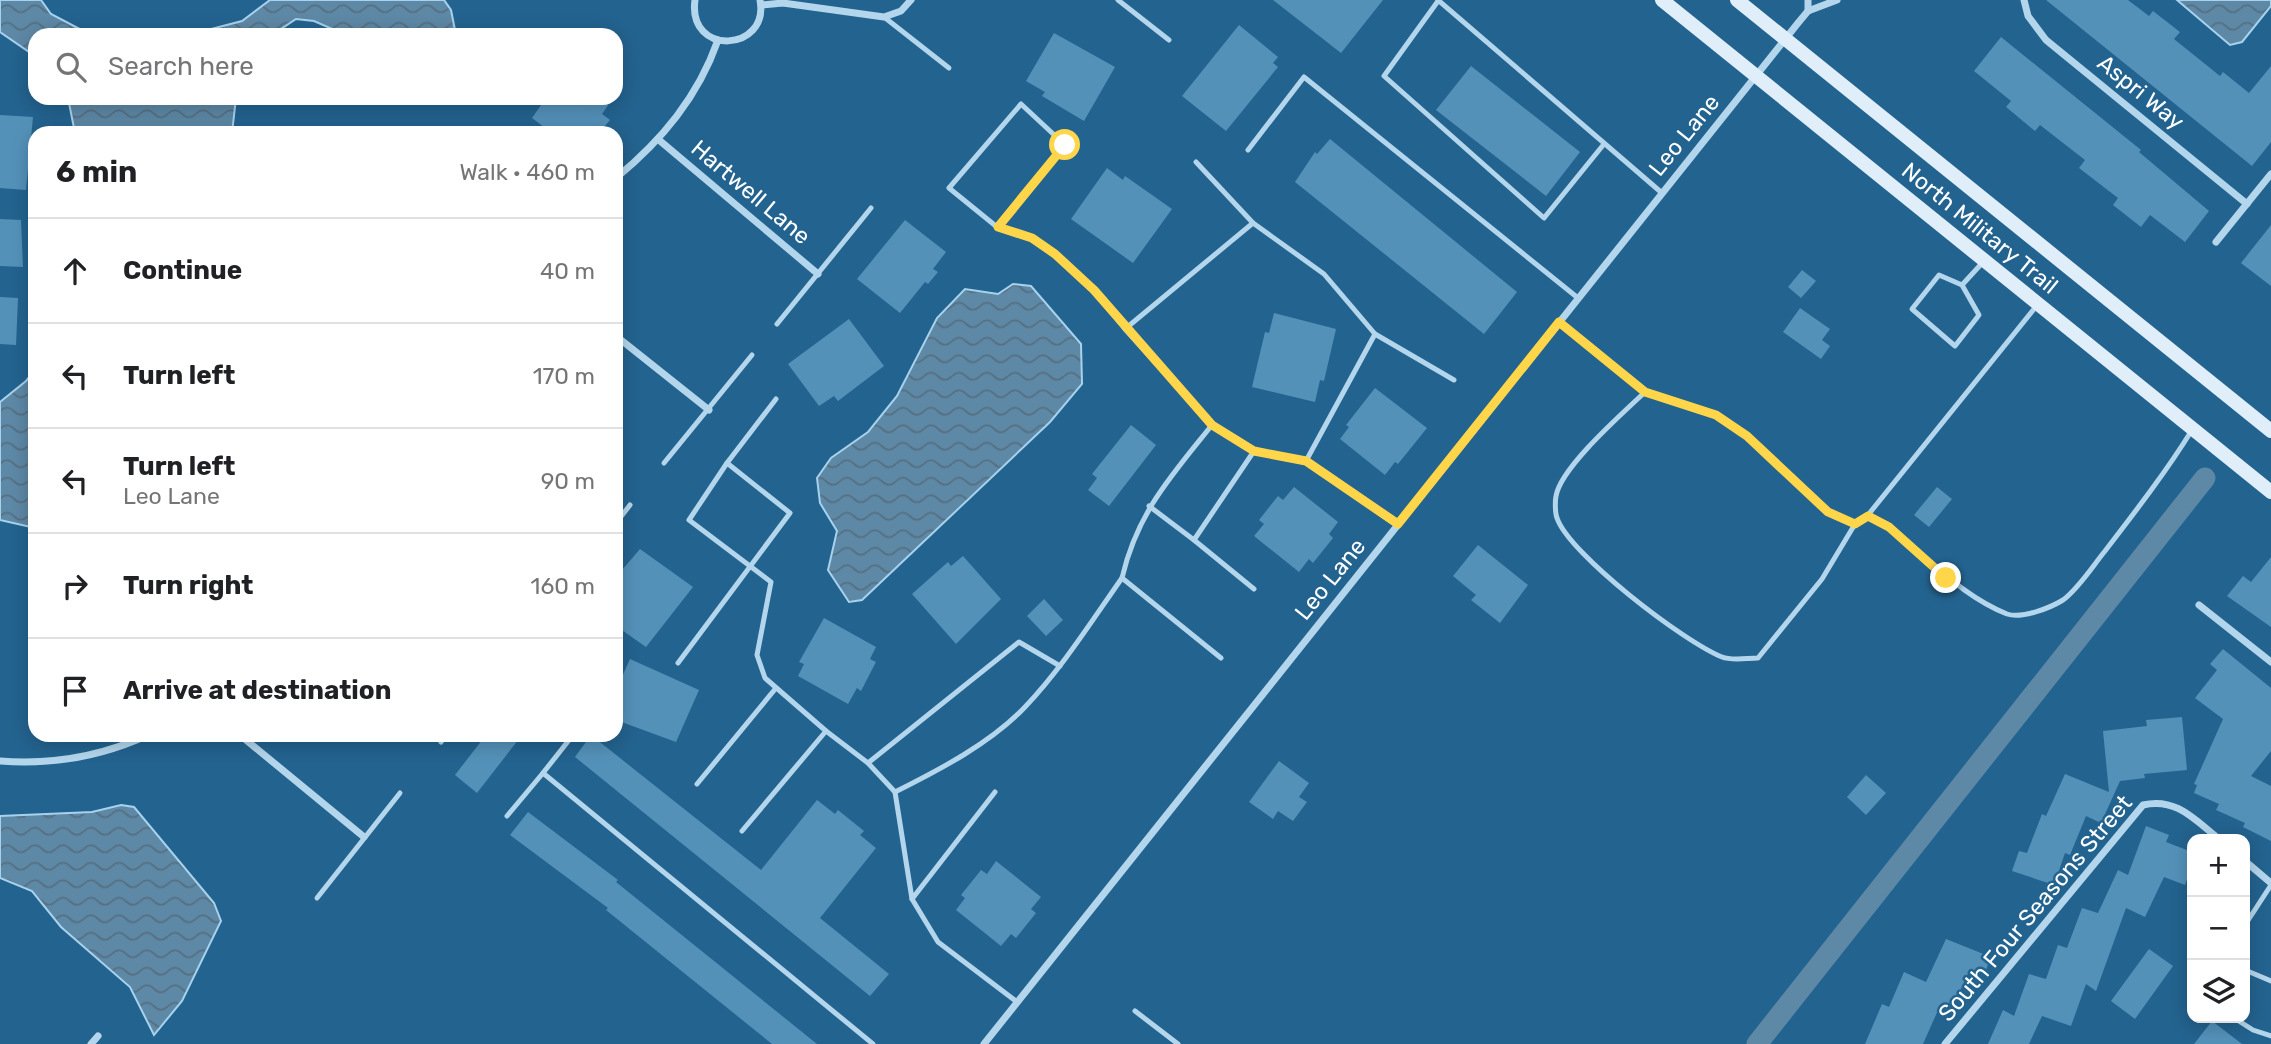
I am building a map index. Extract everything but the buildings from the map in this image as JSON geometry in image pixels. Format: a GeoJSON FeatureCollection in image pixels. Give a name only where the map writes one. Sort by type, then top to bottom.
{"type":"FeatureCollection","features":[{"type":"Feature","properties":{"kind":"main road","name":"North Military Trail"},"geometry":{"type":"LineString","coordinates":[[1662,0],[2271,492]]}},
{"type":"Feature","properties":{"kind":"main road","name":"North Military Trail"},"geometry":{"type":"LineString","coordinates":[[1737,0],[2271,431]]}},
{"type":"Feature","properties":{"kind":"street"},"geometry":{"type":"LineString","coordinates":[[695,0],[696,21],[701,29],[718,40],[736,41],[752,31],[757,23],[760,3],[884,17],[901,11],[911,0]]}},
{"type":"Feature","properties":{"kind":"street"},"geometry":{"type":"LineString","coordinates":[[1808,0],[1808,11],[1836,0]]}},
{"type":"Feature","properties":{"kind":"street","name":"Aspri Way"},"geometry":{"type":"LineString","coordinates":[[2024,0],[2028,16],[2046,40],[2247,204]]}},
{"type":"Feature","properties":{"kind":"street","name":"Leo Lane"},"geometry":{"type":"LineString","coordinates":[[984,1044],[1808,11]]}},
{"type":"Feature","properties":{"kind":"street"},"geometry":{"type":"LineString","coordinates":[[623,172],[659,140],[700,82],[718,40]]}},
{"type":"Feature","properties":{"kind":"street","name":"Hartwell Lane"},"geometry":{"type":"LineString","coordinates":[[659,140],[818,274]]}},
{"type":"Feature","properties":{"kind":"street"},"geometry":{"type":"LineString","coordinates":[[2216,243],[2271,174]]}},
{"type":"Feature","properties":{"kind":"street"},"geometry":{"type":"LineString","coordinates":[[623,341],[709,410]]}},
{"type":"Feature","properties":{"kind":"street"},"geometry":{"type":"LineString","coordinates":[[2199,605],[2271,662]]}},
{"type":"Feature","properties":{"kind":"street"},"geometry":{"type":"LineString","coordinates":[[0,761],[41,763],[77,759],[127,742]]}},
{"type":"Feature","properties":{"kind":"street"},"geometry":{"type":"LineString","coordinates":[[249,742],[364,837]]}},
{"type":"Feature","properties":{"kind":"street","name":"South Four Seasons Street"},"geometry":{"type":"LineString","coordinates":[[1945,1044],[2143,805],[2157,802],[2178,806],[2213,834]]}},
{"type":"Feature","properties":{"kind":"street"},"geometry":{"type":"LineString","coordinates":[[2250,865],[2271,884]]}},
{"type":"Feature","properties":{"kind":"street"},"geometry":{"type":"LineString","coordinates":[[92,1044],[98,1036]]}},
{"type":"Feature","properties":{"kind":"lane"},"geometry":{"type":"LineString","coordinates":[[1118,0],[1169,40]]}},
{"type":"Feature","properties":{"kind":"lane"},"geometry":{"type":"LineString","coordinates":[[1604,144],[1544,218],[1384,76],[1438,0],[1662,193]]}},
{"type":"Feature","properties":{"kind":"lane"},"geometry":{"type":"LineString","coordinates":[[884,17],[949,68]]}},
{"type":"Feature","properties":{"kind":"lane"},"geometry":{"type":"LineString","coordinates":[[1248,150],[1304,77],[1578,298]]}},
{"type":"Feature","properties":{"kind":"lane"},"geometry":{"type":"LineString","coordinates":[[998,227],[1065,145],[1021,104],[949,188],[998,227],[1032,238],[1055,254],[1094,290],[1125,329],[1212,425],[1254,451],[1306,461],[1398,524]]}},
{"type":"Feature","properties":{"kind":"lane"},"geometry":{"type":"LineString","coordinates":[[1196,162],[1252,223],[1324,274],[1375,334],[1454,380]]}},
{"type":"Feature","properties":{"kind":"lane"},"geometry":{"type":"LineString","coordinates":[[777,324],[871,208]]}},
{"type":"Feature","properties":{"kind":"lane"},"geometry":{"type":"LineString","coordinates":[[1125,329],[1252,223]]}},
{"type":"Feature","properties":{"kind":"lane"},"geometry":{"type":"LineString","coordinates":[[1962,285],[1984,261]]}},
{"type":"Feature","properties":{"kind":"lane"},"geometry":{"type":"LineString","coordinates":[[1939,275],[1962,285],[1979,315],[1955,346],[1912,309],[1939,275]]}},
{"type":"Feature","properties":{"kind":"lane"},"geometry":{"type":"LineString","coordinates":[[1645,392],[1587,447],[1556,494],[1556,517],[1574,542],[1626,594],[1695,643],[1724,658],[1758,658],[1822,579],[1855,524],[1868,516],[2038,304]]}},
{"type":"Feature","properties":{"kind":"lane"},"geometry":{"type":"LineString","coordinates":[[1559,322],[1645,392],[1716,415],[1747,436],[1828,512],[1855,524]]}},
{"type":"Feature","properties":{"kind":"lane"},"geometry":{"type":"LineString","coordinates":[[1306,461],[1375,334]]}},
{"type":"Feature","properties":{"kind":"lane"},"geometry":{"type":"LineString","coordinates":[[664,463],[752,355]]}},
{"type":"Feature","properties":{"kind":"lane"},"geometry":{"type":"LineString","coordinates":[[776,399],[727,463],[689,520],[771,582],[757,656],[765,678],[825,731],[868,763],[895,792],[912,899],[938,942],[1017,1002]]}},
{"type":"Feature","properties":{"kind":"lane"},"geometry":{"type":"LineString","coordinates":[[895,792],[950,765],[1023,709],[1060,666],[1122,578],[1129,547],[1149,506],[1212,425]]}},
{"type":"Feature","properties":{"kind":"lane"},"geometry":{"type":"LineString","coordinates":[[1868,516],[1889,527],[1946,578],[1989,605],[2010,615],[2047,609],[2065,599],[2085,576],[2171,463],[2193,429]]}},
{"type":"Feature","properties":{"kind":"lane"},"geometry":{"type":"LineString","coordinates":[[1194,540],[1254,451]]}},
{"type":"Feature","properties":{"kind":"lane"},"geometry":{"type":"LineString","coordinates":[[678,663],[790,513],[727,463]]}},
{"type":"Feature","properties":{"kind":"lane"},"geometry":{"type":"LineString","coordinates":[[623,514],[630,506]]}},
{"type":"Feature","properties":{"kind":"lane"},"geometry":{"type":"LineString","coordinates":[[1149,506],[1254,589]]}},
{"type":"Feature","properties":{"kind":"lane"},"geometry":{"type":"LineString","coordinates":[[1122,578],[1221,658]]}},
{"type":"Feature","properties":{"kind":"lane"},"geometry":{"type":"LineString","coordinates":[[868,763],[1019,642],[1060,666]]}},
{"type":"Feature","properties":{"kind":"lane"},"geometry":{"type":"LineString","coordinates":[[697,784],[776,688]]}},
{"type":"Feature","properties":{"kind":"lane"},"geometry":{"type":"LineString","coordinates":[[742,831],[825,731]]}},
{"type":"Feature","properties":{"kind":"lane"},"geometry":{"type":"LineString","coordinates":[[507,816],[568,742]]}},
{"type":"Feature","properties":{"kind":"lane"},"geometry":{"type":"LineString","coordinates":[[544,773],[873,1044]]}},
{"type":"Feature","properties":{"kind":"lane"},"geometry":{"type":"LineString","coordinates":[[912,899],[995,792]]}},
{"type":"Feature","properties":{"kind":"lane"},"geometry":{"type":"LineString","coordinates":[[317,898],[400,793]]}},
{"type":"Feature","properties":{"kind":"lane"},"geometry":{"type":"LineString","coordinates":[[2250,917],[2271,884]]}},
{"type":"Feature","properties":{"kind":"lane"},"geometry":{"type":"LineString","coordinates":[[2250,972],[2271,981]]}},
{"type":"Feature","properties":{"kind":"lane"},"geometry":{"type":"LineString","coordinates":[[1135,1010],[1178,1044]]}},
{"type":"Feature","properties":{"kind":"lane"},"geometry":{"type":"LineString","coordinates":[[2242,1023],[2271,1036]]}},
{"type":"Feature","properties":{"kind":"water"},"geometry":{"type":"Polygon","coordinates":[[[0,0],[41,0],[51,14],[78,28],[28,28],[28,51],[0,32],[0,0]]]}},
{"type":"Feature","properties":{"kind":"water"},"geometry":{"type":"Polygon","coordinates":[[[270,0],[444,0],[451,10],[455,28],[330,28],[314,21],[296,19],[282,28],[215,28],[242,21],[270,0]]]}},
{"type":"Feature","properties":{"kind":"water"},"geometry":{"type":"Polygon","coordinates":[[[2177,0],[2271,0],[2271,6],[2242,42],[2230,45],[2177,0]]]}},
{"type":"Feature","properties":{"kind":"water"},"geometry":{"type":"Polygon","coordinates":[[[69,105],[235,105],[233,126],[74,126],[69,105]]]}},
{"type":"Feature","properties":{"kind":"water"},"geometry":{"type":"Polygon","coordinates":[[[1013,284],[1031,286],[1081,344],[1082,384],[1050,422],[862,600],[849,602],[828,570],[837,531],[820,503],[817,478],[831,458],[868,432],[897,396],[937,318],[965,289],[998,294],[1013,284]]]}},
{"type":"Feature","properties":{"kind":"water"},"geometry":{"type":"Polygon","coordinates":[[[28,379],[28,526],[0,520],[0,402],[28,379]]]}},
{"type":"Feature","properties":{"kind":"water"},"geometry":{"type":"Polygon","coordinates":[[[121,805],[134,807],[214,903],[221,921],[182,1001],[154,1035],[130,987],[61,927],[32,891],[0,878],[0,816],[92,812],[121,805]]]}},
{"type":"Feature","properties":{"kind":"waterway"},"geometry":{"type":"LineString","coordinates":[[1757,1044],[2205,478]]}},
{"type":"Feature","properties":{"kind":"route"},"geometry":{"type":"LineString","coordinates":[[1065,145],[998,227],[1032,238],[1055,254],[1094,290],[1125,329],[1212,425],[1254,451],[1306,461],[1398,524],[1559,322],[1645,392],[1716,415],[1747,436],[1828,512],[1855,524],[1868,516],[1889,527],[1946,578]]}}]}
